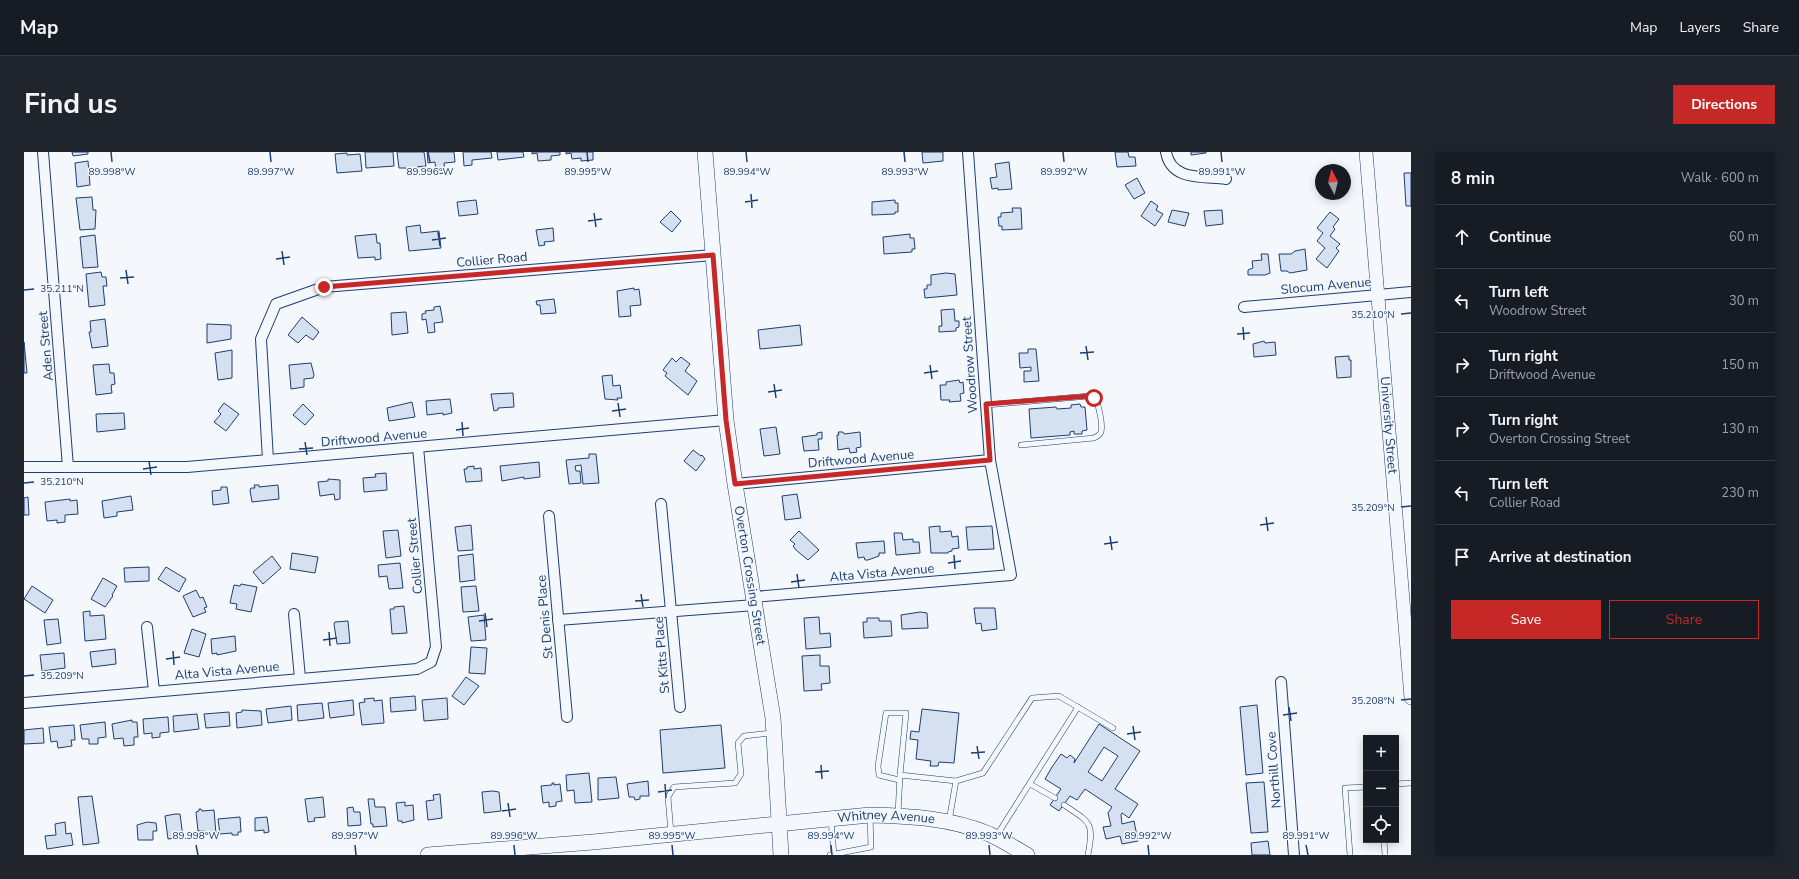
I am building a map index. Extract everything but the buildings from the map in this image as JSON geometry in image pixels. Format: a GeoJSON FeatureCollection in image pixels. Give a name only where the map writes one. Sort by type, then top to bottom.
{"type":"FeatureCollection","features":[{"type":"Feature","properties":{"kind":"main road","name":"Overton Crossing Street"},"geometry":{"type":"LineString","coordinates":[[704,152],[726,420],[735,484],[755,601],[774,733],[781,855]]}},
{"type":"Feature","properties":{"kind":"main road","name":"Whitney Avenue"},"geometry":{"type":"LineString","coordinates":[[428,855],[870,815],[898,816],[949,822],[995,838],[1027,855]]}},
{"type":"Feature","properties":{"kind":"street","name":"Aden Street"},"geometry":{"type":"LineString","coordinates":[[44,152],[68,467]]}},
{"type":"Feature","properties":{"kind":"street","name":"Woodrow Street"},"geometry":{"type":"LineString","coordinates":[[968,152],[990,460],[1011,575]]}},
{"type":"Feature","properties":{"kind":"street"},"geometry":{"type":"LineString","coordinates":[[1166,152],[1168,162],[1180,174],[1226,179]]}},
{"type":"Feature","properties":{"kind":"street","name":"University Street"},"geometry":{"type":"LineString","coordinates":[[1366,152],[1379,294],[1411,698]]}},
{"type":"Feature","properties":{"kind":"street","name":"Collier Road"},"geometry":{"type":"LineString","coordinates":[[268,460],[261,339],[276,304],[324,287],[713,255]]}},
{"type":"Feature","properties":{"kind":"street","name":"Slocum Avenue"},"geometry":{"type":"LineString","coordinates":[[1244,307],[1411,292]]}},
{"type":"Feature","properties":{"kind":"street","name":"Driftwood Avenue"},"geometry":{"type":"LineString","coordinates":[[24,467],[186,467],[726,420]]}},
{"type":"Feature","properties":{"kind":"street","name":"Collier Street"},"geometry":{"type":"LineString","coordinates":[[418,447],[436,647],[431,662]]}},
{"type":"Feature","properties":{"kind":"street","name":"Driftwood Avenue"},"geometry":{"type":"LineString","coordinates":[[735,484],[990,460]]}},
{"type":"Feature","properties":{"kind":"street","name":"St Kitts Place"},"geometry":{"type":"LineString","coordinates":[[661,504],[680,707]]}},
{"type":"Feature","properties":{"kind":"street","name":"St Denis Place"},"geometry":{"type":"LineString","coordinates":[[549,516],[567,716]]}},
{"type":"Feature","properties":{"kind":"street","name":"Alta Vista Avenue"},"geometry":{"type":"LineString","coordinates":[[558,620],[671,612],[755,601],[1011,575]]}},
{"type":"Feature","properties":{"kind":"street"},"geometry":{"type":"LineString","coordinates":[[294,614],[300,678]]}},
{"type":"Feature","properties":{"kind":"street"},"geometry":{"type":"LineString","coordinates":[[147,627],[154,691]]}},
{"type":"Feature","properties":{"kind":"street","name":"Alta Vista Avenue"},"geometry":{"type":"LineString","coordinates":[[24,703],[418,669],[431,662]]}},
{"type":"Feature","properties":{"kind":"street","name":"Northill Cove"},"geometry":{"type":"LineString","coordinates":[[1281,682],[1294,855]]}},
{"type":"Feature","properties":{"kind":"lane"},"geometry":{"type":"LineString","coordinates":[[986,404],[1089,396],[1097,402],[1101,428],[1101,432],[1098,436],[1094,438],[1021,445]]}},
{"type":"Feature","properties":{"kind":"lane"},"geometry":{"type":"LineString","coordinates":[[898,816],[899,777],[906,713],[886,713],[878,766],[879,776],[899,777],[956,781],[983,773],[1032,698],[1059,696],[1113,728]]}},
{"type":"Feature","properties":{"kind":"lane"},"geometry":{"type":"LineString","coordinates":[[995,838],[1078,707]]}},
{"type":"Feature","properties":{"kind":"lane"},"geometry":{"type":"LineString","coordinates":[[671,834],[668,797],[674,787],[735,783],[741,774],[738,743],[744,736],[774,733]]}},
{"type":"Feature","properties":{"kind":"lane"},"geometry":{"type":"LineString","coordinates":[[949,822],[956,781]]}},
{"type":"Feature","properties":{"kind":"lane"},"geometry":{"type":"LineString","coordinates":[[1399,784],[1411,783]]}},
{"type":"Feature","properties":{"kind":"lane"},"geometry":{"type":"LineString","coordinates":[[1030,784],[1055,798]]}},
{"type":"Feature","properties":{"kind":"lane"},"geometry":{"type":"LineString","coordinates":[[1350,855],[1345,788],[1363,787]]}},
{"type":"Feature","properties":{"kind":"lane"},"geometry":{"type":"LineString","coordinates":[[1064,805],[1086,820],[1092,832],[1088,855]]}},
{"type":"Feature","properties":{"kind":"lane"},"geometry":{"type":"LineString","coordinates":[[831,819],[833,854],[871,847],[870,815]]}},
{"type":"Feature","properties":{"kind":"lane"},"geometry":{"type":"LineString","coordinates":[[1384,843],[1385,855]]}},
{"type":"Feature","properties":{"kind":"route"},"geometry":{"type":"LineString","coordinates":[[324,287],[713,255],[726,420],[735,484],[990,460],[986,404],[1089,396],[1094,398]]}}]}
